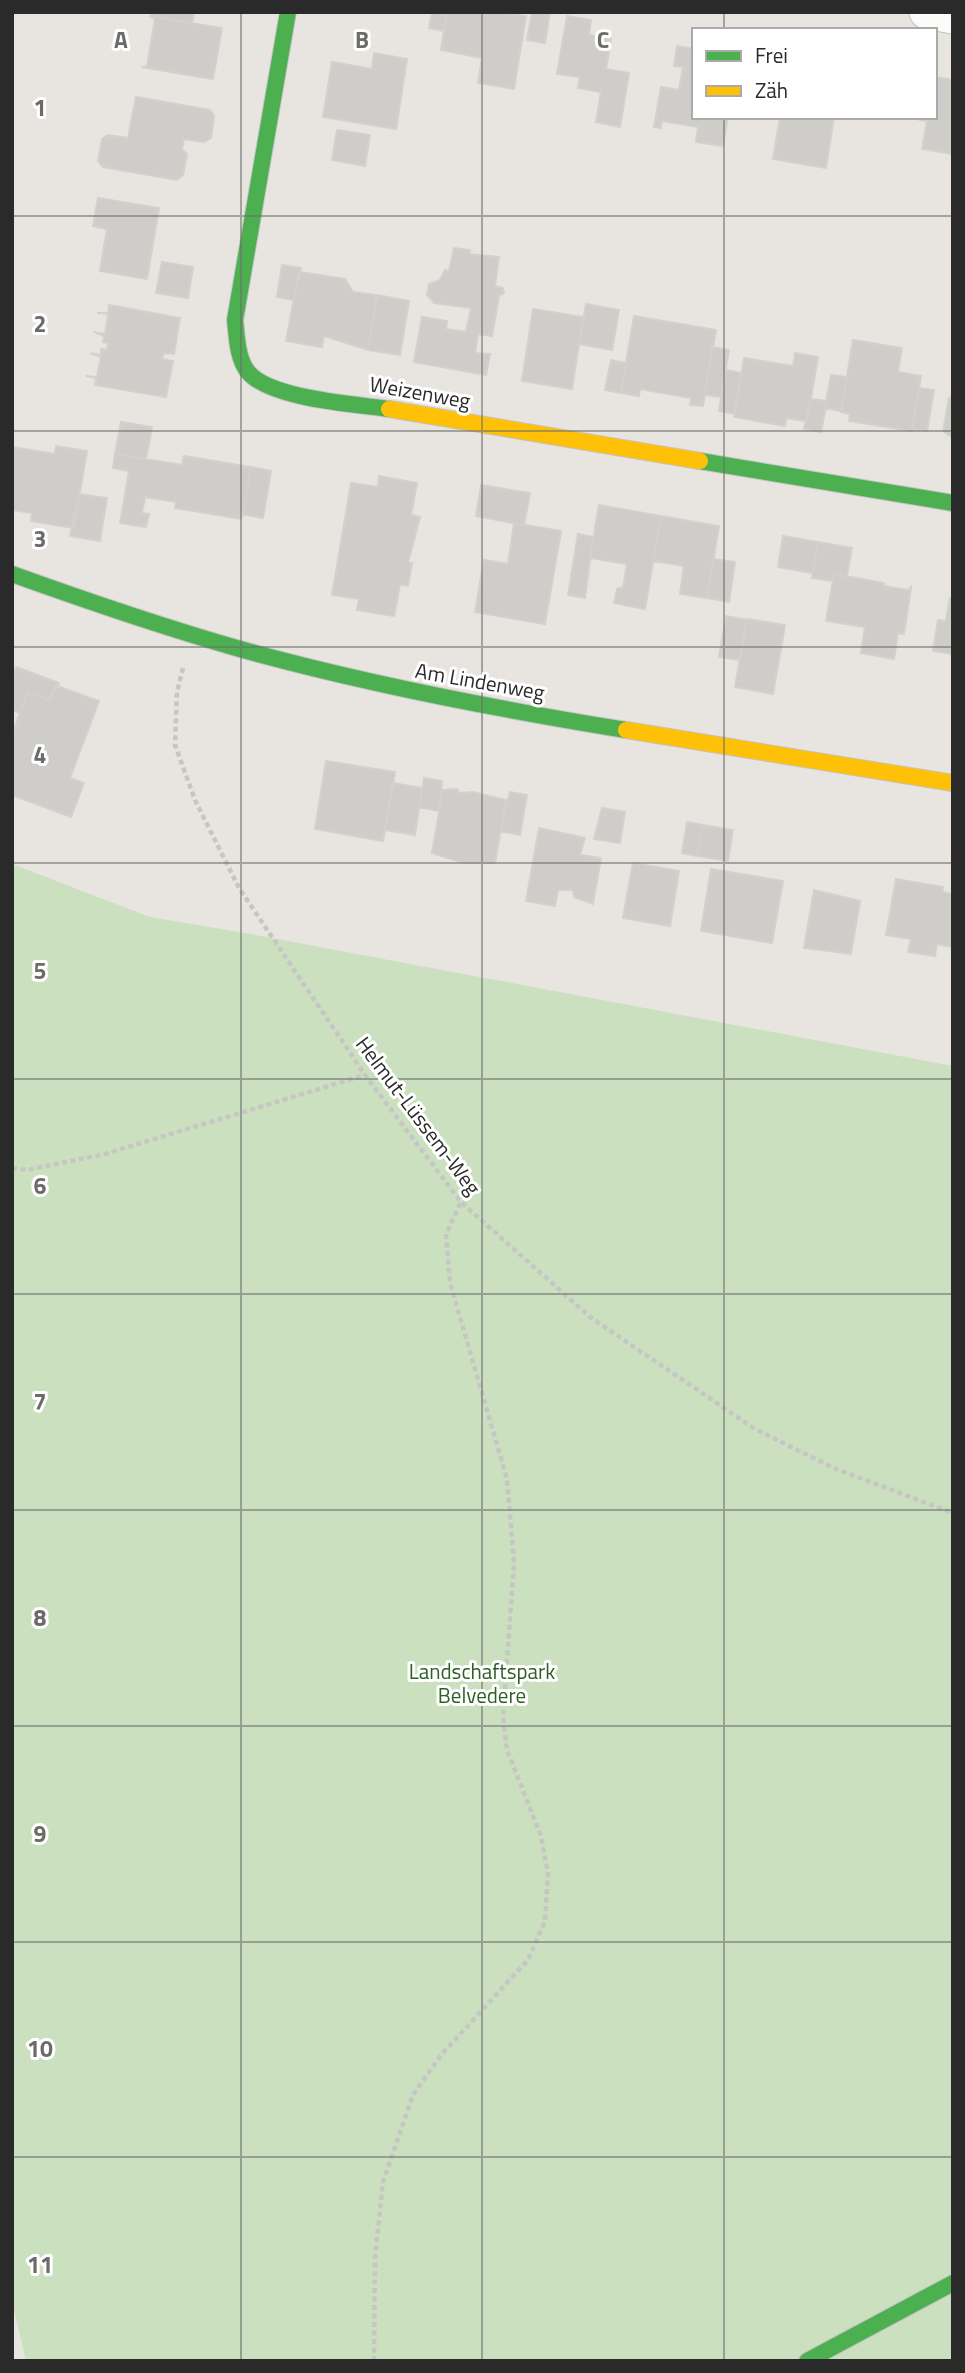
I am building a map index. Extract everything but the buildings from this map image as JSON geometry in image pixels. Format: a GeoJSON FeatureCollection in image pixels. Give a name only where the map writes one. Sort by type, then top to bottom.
{"type":"FeatureCollection","features":[{"type":"Feature","properties":{"kind":"street","name":"Weizenweg"},"geometry":{"type":"LineString","coordinates":[[288,12],[235,320],[237,354],[248,374],[267,387],[298,394],[953,503]]}},
{"type":"Feature","properties":{"kind":"street"},"geometry":{"type":"LineString","coordinates":[[926,12],[953,17]]}},
{"type":"Feature","properties":{"kind":"street","name":"Am Lindenweg"},"geometry":{"type":"LineString","coordinates":[[12,574],[86,603],[191,638],[436,696],[953,783]]}},
{"type":"Feature","properties":{"kind":"street"},"geometry":{"type":"LineString","coordinates":[[807,2361],[953,2283]]}},
{"type":"Feature","properties":{"kind":"path","name":"Helmut-Lüssem-Weg"},"geometry":{"type":"LineString","coordinates":[[191,638],[177,692],[175,745],[195,800],[239,888],[365,1075],[461,1202],[590,1317],[755,1429],[836,1469],[953,1513]]}},
{"type":"Feature","properties":{"kind":"path"},"geometry":{"type":"LineString","coordinates":[[12,1168],[27,1170],[105,1154],[365,1075]]}},
{"type":"Feature","properties":{"kind":"path"},"geometry":{"type":"LineString","coordinates":[[374,2361],[375,2257],[383,2182],[413,2095],[441,2055],[528,1961],[545,1920],[548,1874],[541,1836],[522,1796],[507,1750],[503,1717],[514,1563],[507,1479],[450,1283],[446,1234],[461,1202]]}},
{"type":"Feature","properties":{"kind":"green space","name":"Landschaftspark Belvedere"},"geometry":{"type":"Polygon","coordinates":[[[12,864],[150,917],[953,1066],[953,2361],[26,2361],[12,2302],[12,864]]]}},
{"type":"Feature","properties":{"kind":"traffic: fast"},"geometry":{"type":"LineString","coordinates":[[288,12],[235,320],[240,354],[248,372],[259,381],[275,388],[314,399],[389,409]]}},
{"type":"Feature","properties":{"kind":"traffic: fast"},"geometry":{"type":"LineString","coordinates":[[700,461],[953,503]]}},
{"type":"Feature","properties":{"kind":"traffic: fast"},"geometry":{"type":"LineString","coordinates":[[12,574],[154,623],[287,662],[432,695],[626,730]]}},
{"type":"Feature","properties":{"kind":"traffic: fast"},"geometry":{"type":"LineString","coordinates":[[807,2361],[953,2283]]}},
{"type":"Feature","properties":{"kind":"traffic: slow"},"geometry":{"type":"LineString","coordinates":[[389,409],[700,461]]}},
{"type":"Feature","properties":{"kind":"traffic: slow"},"geometry":{"type":"LineString","coordinates":[[626,730],[953,783]]}}]}
